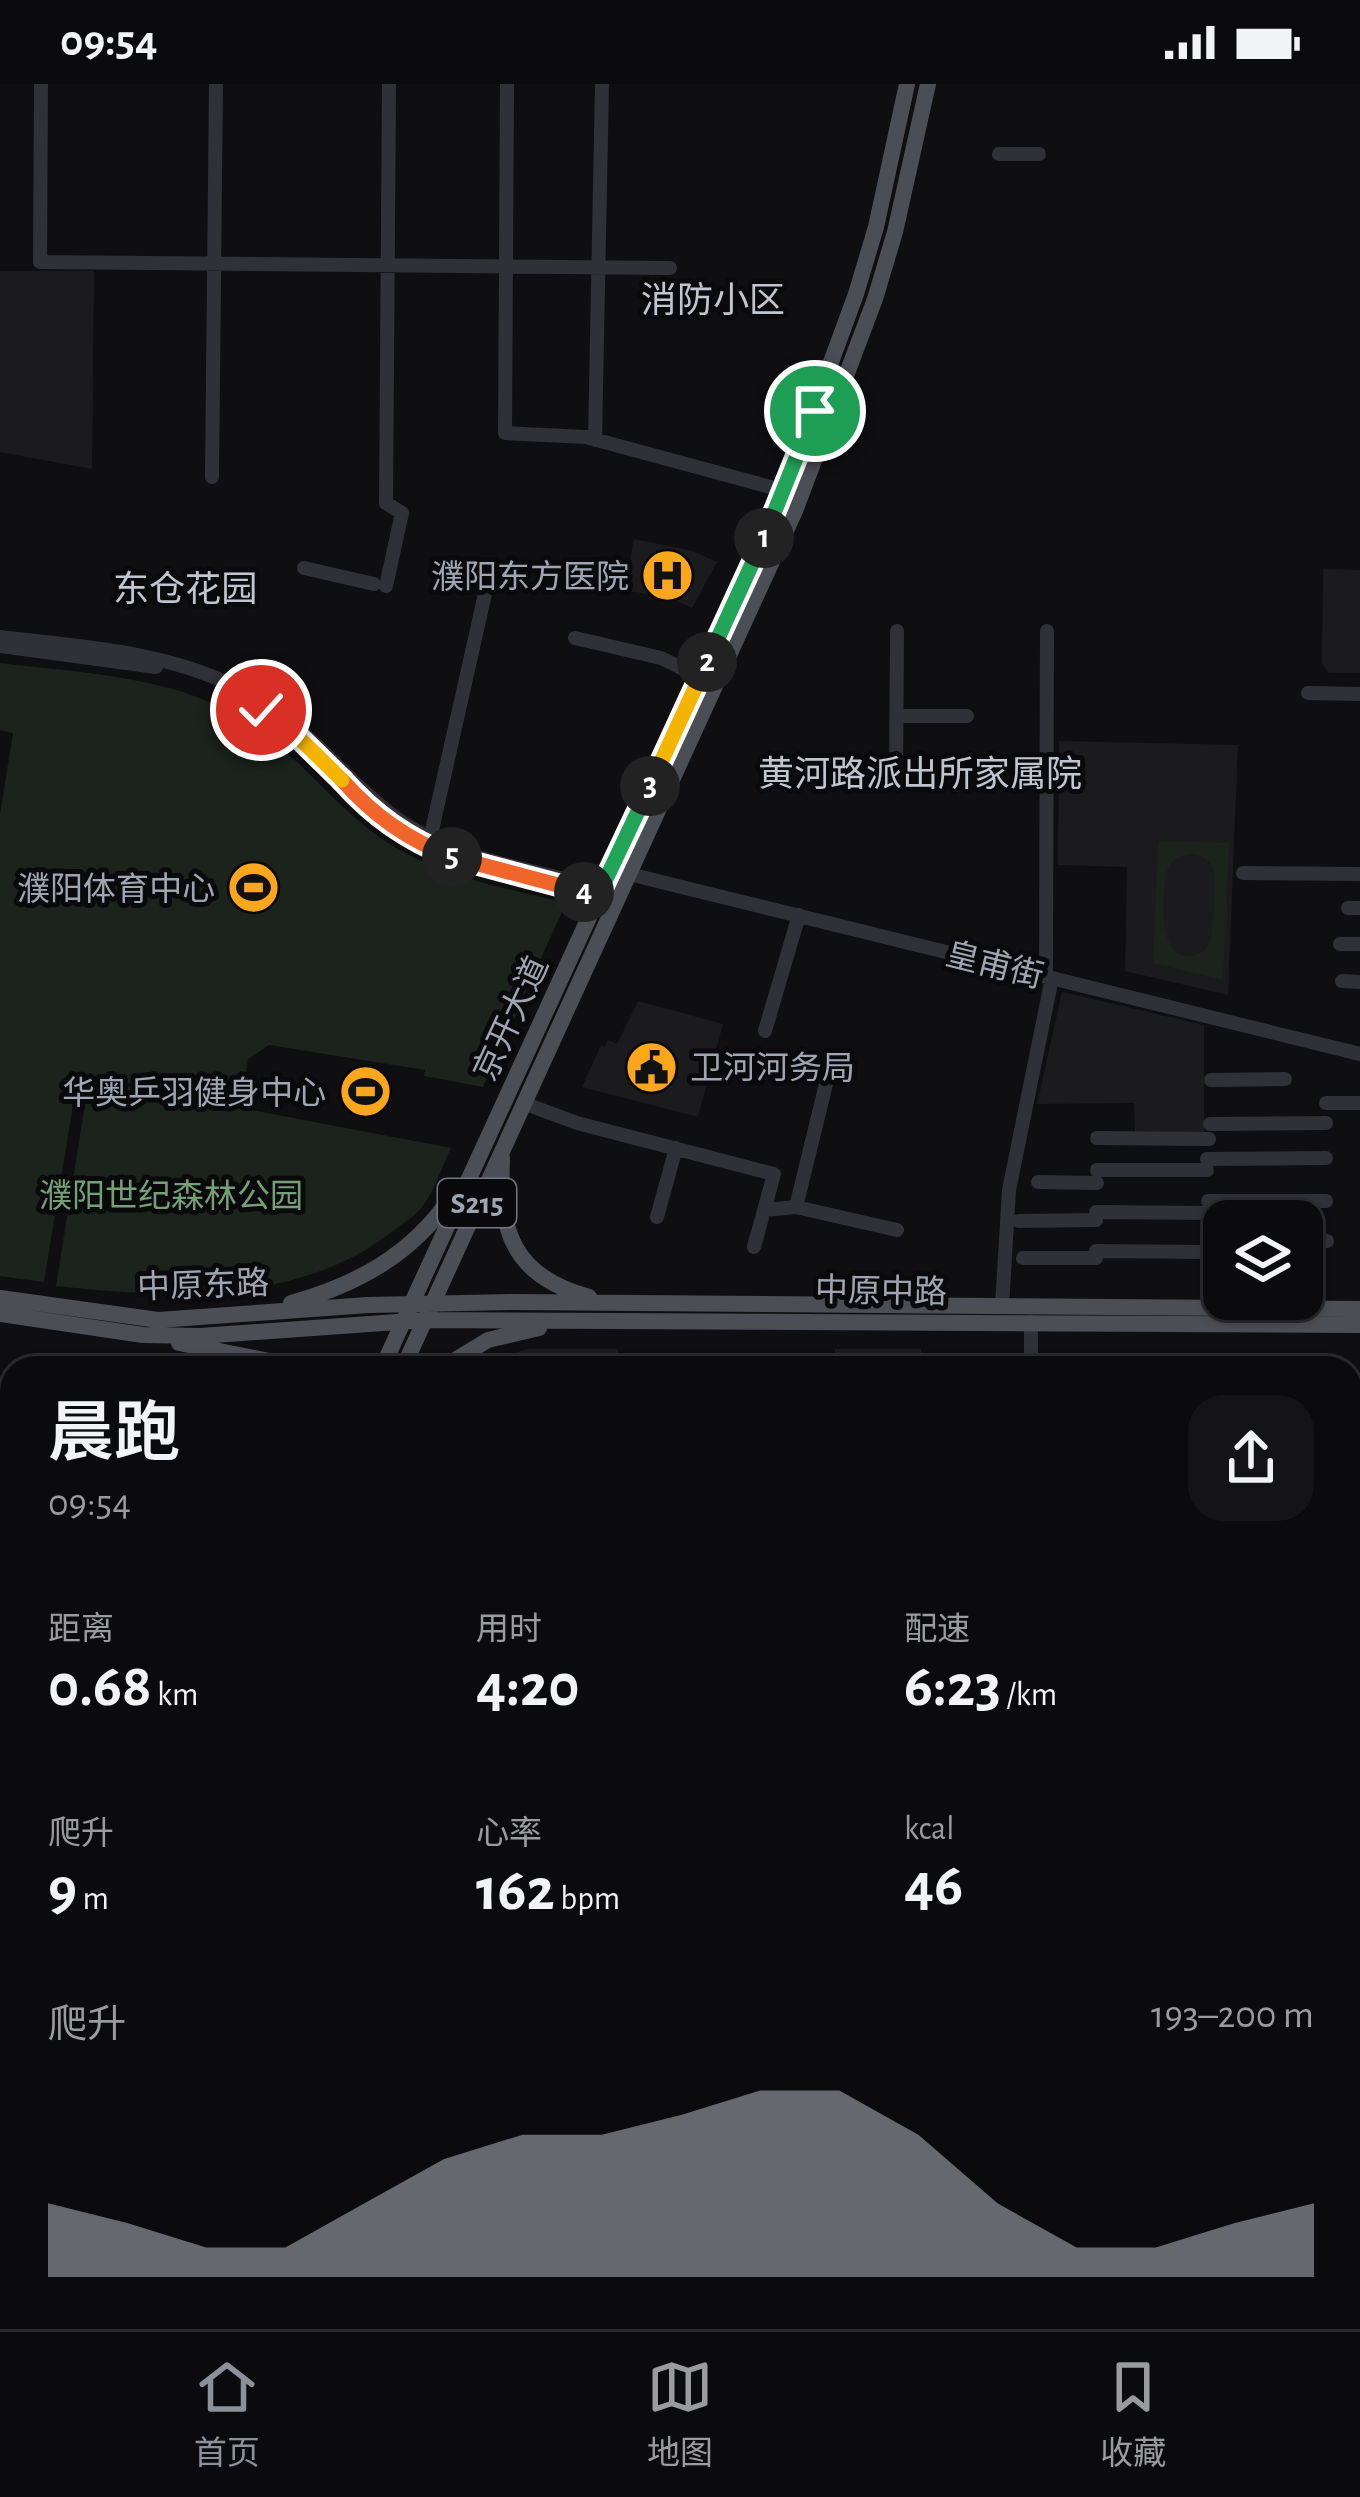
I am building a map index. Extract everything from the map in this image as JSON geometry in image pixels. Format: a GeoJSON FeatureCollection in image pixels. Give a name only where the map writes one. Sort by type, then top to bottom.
{"type":"FeatureCollection","features":[{"type":"Feature","properties":{"kind":"main road","name":"京开大道"},"geometry":{"type":"LineString","coordinates":[[387,1356],[784,490],[862,271],[907,84]]}},
{"type":"Feature","properties":{"kind":"main road","name":"京开大道"},"geometry":{"type":"LineString","coordinates":[[408,1356],[795,512],[845,386],[895,232],[928,84]]}},
{"type":"Feature","properties":{"kind":"main road"},"geometry":{"type":"LineString","coordinates":[[502,1148],[501,1204],[516,1252],[552,1285],[623,1311]]}},
{"type":"Feature","properties":{"kind":"main road"},"geometry":{"type":"LineString","coordinates":[[247,1314],[340,1287],[403,1251],[440,1214],[481,1152]]}},
{"type":"Feature","properties":{"kind":"main road","name":"中原东路"},"geometry":{"type":"LineString","coordinates":[[0,1298],[144,1319],[406,1312]]}},
{"type":"Feature","properties":{"kind":"main road","name":"中原中路"},"geometry":{"type":"LineString","coordinates":[[406,1312],[1002,1306],[1360,1309]]}},
{"type":"Feature","properties":{"kind":"main road"},"geometry":{"type":"LineString","coordinates":[[459,1356],[509,1334],[623,1311]]}},
{"type":"Feature","properties":{"kind":"main road","name":"中原中路"},"geometry":{"type":"LineString","coordinates":[[623,1311],[1360,1325]]}},
{"type":"Feature","properties":{"kind":"main road","name":"中原东路"},"geometry":{"type":"LineString","coordinates":[[0,1314],[143,1335],[233,1335],[406,1312]]}},
{"type":"Feature","properties":{"kind":"main road"},"geometry":{"type":"LineString","coordinates":[[143,1335],[245,1356]]}},
{"type":"Feature","properties":{"kind":"street"},"geometry":{"type":"LineString","coordinates":[[41,84],[40,262],[670,268]]}},
{"type":"Feature","properties":{"kind":"street"},"geometry":{"type":"LineString","coordinates":[[212,477],[216,84]]}},
{"type":"Feature","properties":{"kind":"street"},"geometry":{"type":"LineString","coordinates":[[304,568],[380,585],[401,523],[401,513],[386,503],[389,84]]}},
{"type":"Feature","properties":{"kind":"street"},"geometry":{"type":"LineString","coordinates":[[507,84],[505,433],[596,440],[784,490]]}},
{"type":"Feature","properties":{"kind":"street"},"geometry":{"type":"LineString","coordinates":[[596,440],[602,84]]}},
{"type":"Feature","properties":{"kind":"street"},"geometry":{"type":"LineString","coordinates":[[999,154],[1039,154]]}},
{"type":"Feature","properties":{"kind":"street"},"geometry":{"type":"LineString","coordinates":[[430,839],[487,585]]}},
{"type":"Feature","properties":{"kind":"street"},"geometry":{"type":"LineString","coordinates":[[896,777],[897,631]]}},
{"type":"Feature","properties":{"kind":"street"},"geometry":{"type":"LineString","coordinates":[[1002,1306],[1009,1190],[1049,977],[1047,631]]}},
{"type":"Feature","properties":{"kind":"street"},"geometry":{"type":"LineString","coordinates":[[0,637],[154,657],[235,686],[296,724],[374,801],[430,839],[600,892]]}},
{"type":"Feature","properties":{"kind":"street"},"geometry":{"type":"LineString","coordinates":[[575,638],[661,658],[700,677]]}},
{"type":"Feature","properties":{"kind":"street"},"geometry":{"type":"LineString","coordinates":[[0,646],[134,663],[204,682],[291,730],[367,808],[421,844],[455,858],[600,892]]}},
{"type":"Feature","properties":{"kind":"street"},"geometry":{"type":"LineString","coordinates":[[1308,693],[1360,694]]}},
{"type":"Feature","properties":{"kind":"street"},"geometry":{"type":"LineString","coordinates":[[897,716],[967,716]]}},
{"type":"Feature","properties":{"kind":"street"},"geometry":{"type":"LineString","coordinates":[[1243,873],[1360,874]]}},
{"type":"Feature","properties":{"kind":"street","name":"皇甫街"},"geometry":{"type":"LineString","coordinates":[[629,874],[1360,1054]]}},
{"type":"Feature","properties":{"kind":"street"},"geometry":{"type":"LineString","coordinates":[[765,1031],[799,915]]}},
{"type":"Feature","properties":{"kind":"street"},"geometry":{"type":"LineString","coordinates":[[1340,944],[1360,944]]}},
{"type":"Feature","properties":{"kind":"street"},"geometry":{"type":"LineString","coordinates":[[1342,981],[1360,982]]}},
{"type":"Feature","properties":{"kind":"street"},"geometry":{"type":"LineString","coordinates":[[1211,1080],[1285,1079]]}},
{"type":"Feature","properties":{"kind":"street"},"geometry":{"type":"LineString","coordinates":[[796,1207],[826,1084]]}},
{"type":"Feature","properties":{"kind":"street"},"geometry":{"type":"LineString","coordinates":[[524,1103],[577,1123],[774,1174],[754,1247]]}},
{"type":"Feature","properties":{"kind":"street"},"geometry":{"type":"LineString","coordinates":[[1326,1103],[1360,1103]]}},
{"type":"Feature","properties":{"kind":"street"},"geometry":{"type":"LineString","coordinates":[[1097,1138],[1326,1123]]}},
{"type":"Feature","properties":{"kind":"street"},"geometry":{"type":"LineString","coordinates":[[657,1217],[676,1148]]}},
{"type":"Feature","properties":{"kind":"street"},"geometry":{"type":"LineString","coordinates":[[1038,1182],[1326,1159]]}},
{"type":"Feature","properties":{"kind":"street"},"geometry":{"type":"LineString","coordinates":[[1019,1221],[1326,1201]]}},
{"type":"Feature","properties":{"kind":"street"},"geometry":{"type":"LineString","coordinates":[[764,1210],[796,1207],[897,1230]]}},
{"type":"Feature","properties":{"kind":"street"},"geometry":{"type":"LineString","coordinates":[[1022,1258],[1203,1245]]}},
{"type":"Feature","properties":{"kind":"street"},"geometry":{"type":"LineString","coordinates":[[1031,1322],[1031,1356]]}},
{"type":"Feature","properties":{"kind":"shaded area"},"geometry":{"type":"Polygon","coordinates":[[[0,271],[94,271],[92,469],[0,452],[0,271]]]}},
{"type":"Feature","properties":{"kind":"shaded area","name":"濮阳东方医院"},"geometry":{"type":"Polygon","coordinates":[[[634,539],[693,551],[717,562],[692,608],[670,598],[624,590],[634,539]]]}},
{"type":"Feature","properties":{"kind":"shaded area"},"geometry":{"type":"Polygon","coordinates":[[[1323,569],[1360,570],[1360,673],[1329,673],[1322,663],[1323,569]]]}},
{"type":"Feature","properties":{"kind":"shaded area"},"geometry":{"type":"Polygon","coordinates":[[[1059,741],[1238,745],[1228,995],[1125,971],[1127,867],[1058,865],[1059,741]]]}},
{"type":"Feature","properties":{"kind":"shaded area"},"geometry":{"type":"Polygon","coordinates":[[[1062,992],[1204,1025],[1204,1132],[1135,1132],[1134,1103],[1037,1104],[1062,992]]]}},
{"type":"Feature","properties":{"kind":"shaded area","name":"卫河河务局"},"geometry":{"type":"Polygon","coordinates":[[[638,1001],[723,1024],[698,1117],[582,1087],[601,1045],[605,1047],[608,1040],[617,1044],[638,1001]]]}},
{"type":"Feature","properties":{"kind":"shaded area"},"geometry":{"type":"Polygon","coordinates":[[[526,1349],[618,1349],[618,1356],[509,1356],[526,1349]]]}},
{"type":"Feature","properties":{"kind":"shaded area"},"geometry":{"type":"Polygon","coordinates":[[[835,1349],[921,1349],[921,1356],[835,1356],[835,1349]]]}},
{"type":"Feature","properties":{"kind":"shaded area"},"geometry":{"type":"Polygon","coordinates":[[[930,1353],[1010,1354],[1010,1356],[930,1353]]]}},
{"type":"Feature","properties":{"kind":"green space","name":"濮阳体育中心"},"geometry":{"type":"Polygon","coordinates":[[[0,663],[114,676],[170,688],[223,708],[267,736],[358,820],[399,850],[468,879],[566,903],[483,1087],[424,1076],[425,1070],[269,1045],[248,1059],[242,1100],[78,1075],[44,1282],[0,1276],[0,814],[13,733],[0,730],[0,663]]]}},
{"type":"Feature","properties":{"kind":"green space"},"geometry":{"type":"Polygon","coordinates":[[[1158,841],[1229,843],[1223,980],[1153,963],[1158,841]],[[1189,854],[1171,864],[1164,892],[1170,944],[1188,956],[1209,944],[1214,906],[1213,868],[1206,859],[1189,854]]]}},
{"type":"Feature","properties":{"kind":"green space","name":"濮阳世纪森林公园"},"geometry":{"type":"Polygon","coordinates":[[[89,1079],[451,1148],[431,1194],[416,1213],[357,1254],[318,1272],[232,1291],[143,1293],[56,1286],[89,1079]]]}},
{"type":"Feature","properties":{"kind":"place","name":"濮阳东方医院"},"geometry":{"type":"Point","coordinates":[668,576]}},
{"type":"Feature","properties":{"kind":"place","name":"濮阳体育中心"},"geometry":{"type":"Point","coordinates":[254,888]}},
{"type":"Feature","properties":{"kind":"place","name":"卫河河务局"},"geometry":{"type":"Point","coordinates":[651,1067]}},
{"type":"Feature","properties":{"kind":"place","name":"华奥乒羽健身中心"},"geometry":{"type":"Point","coordinates":[365,1092]}},
{"type":"Feature","properties":{"kind":"district","name":"消防小区"},"geometry":{"type":"Point","coordinates":[713,299]}},
{"type":"Feature","properties":{"kind":"district","name":"东仓花园"},"geometry":{"type":"Point","coordinates":[185,588]}},
{"type":"Feature","properties":{"kind":"district","name":"黄河路派出所家属院"},"geometry":{"type":"Point","coordinates":[920,773]}},
{"type":"Feature","properties":{"kind":"route"},"geometry":{"type":"LineString","coordinates":[[261,710],[317,754],[367,808],[421,844],[455,858],[598,896],[779,504],[815,411]]}}]}
